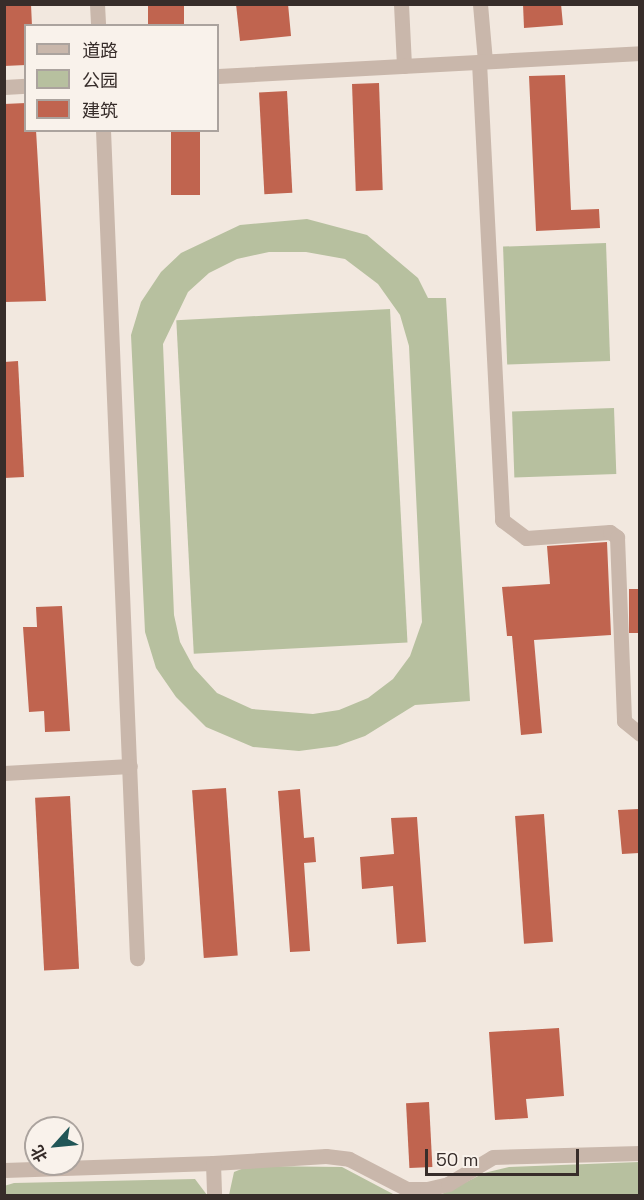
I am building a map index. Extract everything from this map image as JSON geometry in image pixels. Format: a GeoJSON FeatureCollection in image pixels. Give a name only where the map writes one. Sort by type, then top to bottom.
{"type":"FeatureCollection","features":[{"type":"Feature","properties":{"kind":"street"},"geometry":{"type":"LineString","coordinates":[[98,4],[98,24]]}},
{"type":"Feature","properties":{"kind":"street"},"geometry":{"type":"LineString","coordinates":[[401,4],[404,66]]}},
{"type":"Feature","properties":{"kind":"street"},"geometry":{"type":"LineString","coordinates":[[480,4],[502,520],[526,538],[610,532],[616,537],[624,721],[639,734]]}},
{"type":"Feature","properties":{"kind":"street"},"geometry":{"type":"LineString","coordinates":[[219,76],[639,53]]}},
{"type":"Feature","properties":{"kind":"street"},"geometry":{"type":"LineString","coordinates":[[4,87],[24,86]]}},
{"type":"Feature","properties":{"kind":"street"},"geometry":{"type":"LineString","coordinates":[[103,132],[137,957]]}},
{"type":"Feature","properties":{"kind":"street"},"geometry":{"type":"LineString","coordinates":[[4,773],[130,766]]}},
{"type":"Feature","properties":{"kind":"street"},"geometry":{"type":"LineString","coordinates":[[4,1170],[213,1163],[326,1156],[349,1159],[407,1189],[427,1189],[448,1184],[494,1157],[639,1153]]}},
{"type":"Feature","properties":{"kind":"street"},"geometry":{"type":"LineString","coordinates":[[213,1163],[214,1196]]}},
{"type":"Feature","properties":{"kind":"green space"},"geometry":{"type":"Polygon","coordinates":[[[307,219],[367,235],[418,278],[428,298],[446,298],[470,701],[415,705],[365,736],[337,746],[299,751],[253,747],[206,727],[176,697],[156,668],[145,632],[131,335],[141,302],[161,272],[181,253],[240,225],[307,219]],[[269,252],[237,259],[209,273],[188,292],[163,344],[174,615],[180,642],[194,668],[217,693],[252,709],[313,714],[339,710],[368,698],[393,679],[410,656],[422,622],[409,346],[400,315],[378,284],[345,259],[306,252],[269,252]]]}},
{"type":"Feature","properties":{"kind":"green space"},"geometry":{"type":"Polygon","coordinates":[[[606,243],[610,361],[507,365],[503,247],[606,243]]]}},
{"type":"Feature","properties":{"kind":"green space"},"geometry":{"type":"Polygon","coordinates":[[[390,309],[407,643],[194,654],[176,320],[390,309]]]}},
{"type":"Feature","properties":{"kind":"green space"},"geometry":{"type":"Polygon","coordinates":[[[614,408],[616,474],[514,478],[512,412],[614,408]]]}},
{"type":"Feature","properties":{"kind":"green space"},"geometry":{"type":"Polygon","coordinates":[[[639,1162],[639,1195],[438,1196],[484,1173],[509,1167],[639,1162]]]}},
{"type":"Feature","properties":{"kind":"green space"},"geometry":{"type":"Polygon","coordinates":[[[249,1166],[342,1167],[393,1194],[406,1195],[229,1195],[234,1172],[249,1166]]]}},
{"type":"Feature","properties":{"kind":"green space"},"geometry":{"type":"Polygon","coordinates":[[[195,1179],[207,1195],[5,1196],[4,1186],[14,1183],[195,1179]]]}},
{"type":"Feature","properties":{"kind":"building"},"geometry":{"type":"Polygon","coordinates":[[[4,4],[31,4],[32,24],[24,24],[24,65],[4,66],[4,4]]]}},
{"type":"Feature","properties":{"kind":"building"},"geometry":{"type":"Polygon","coordinates":[[[148,4],[184,4],[184,24],[148,24],[148,4]]]}},
{"type":"Feature","properties":{"kind":"building"},"geometry":{"type":"Polygon","coordinates":[[[236,4],[288,4],[291,36],[240,41],[236,4]]]}},
{"type":"Feature","properties":{"kind":"building"},"geometry":{"type":"Polygon","coordinates":[[[523,4],[561,4],[563,25],[524,28],[523,4]]]}},
{"type":"Feature","properties":{"kind":"building"},"geometry":{"type":"Polygon","coordinates":[[[565,75],[571,210],[599,209],[600,228],[536,231],[529,76],[565,75]]]}},
{"type":"Feature","properties":{"kind":"building"},"geometry":{"type":"Polygon","coordinates":[[[379,83],[383,190],[356,191],[352,84],[379,83]]]}},
{"type":"Feature","properties":{"kind":"building"},"geometry":{"type":"Polygon","coordinates":[[[287,91],[292,193],[264,194],[259,92],[287,91]]]}},
{"type":"Feature","properties":{"kind":"building"},"geometry":{"type":"Polygon","coordinates":[[[24,103],[24,132],[36,132],[46,301],[4,302],[4,104],[24,103]]]}},
{"type":"Feature","properties":{"kind":"building"},"geometry":{"type":"Polygon","coordinates":[[[171,132],[200,132],[200,195],[171,195],[171,132]]]}},
{"type":"Feature","properties":{"kind":"building"},"geometry":{"type":"Polygon","coordinates":[[[18,361],[24,477],[4,478],[4,362],[18,361]]]}},
{"type":"Feature","properties":{"kind":"building"},"geometry":{"type":"Polygon","coordinates":[[[607,542],[611,635],[534,640],[542,733],[521,735],[512,636],[507,636],[502,587],[550,584],[547,546],[607,542]]]}},
{"type":"Feature","properties":{"kind":"building"},"geometry":{"type":"Polygon","coordinates":[[[629,589],[639,589],[639,633],[629,633],[629,589]]]}},
{"type":"Feature","properties":{"kind":"building"},"geometry":{"type":"Polygon","coordinates":[[[62,606],[70,731],[45,732],[44,711],[29,712],[23,627],[37,627],[36,607],[62,606]]]}},
{"type":"Feature","properties":{"kind":"building"},"geometry":{"type":"Polygon","coordinates":[[[226,788],[238,956],[204,958],[192,790],[226,788]]]}},
{"type":"Feature","properties":{"kind":"building"},"geometry":{"type":"Polygon","coordinates":[[[300,789],[304,838],[314,837],[316,862],[304,863],[310,951],[290,952],[278,791],[300,789]]]}},
{"type":"Feature","properties":{"kind":"building"},"geometry":{"type":"Polygon","coordinates":[[[70,796],[79,969],[44,971],[35,798],[70,796]]]}},
{"type":"Feature","properties":{"kind":"building"},"geometry":{"type":"Polygon","coordinates":[[[639,809],[639,853],[622,854],[618,810],[639,809]]]}},
{"type":"Feature","properties":{"kind":"building"},"geometry":{"type":"Polygon","coordinates":[[[544,814],[553,942],[524,944],[515,816],[544,814]]]}},
{"type":"Feature","properties":{"kind":"building"},"geometry":{"type":"Polygon","coordinates":[[[417,817],[426,942],[397,944],[393,886],[362,889],[360,857],[394,854],[391,818],[417,817]]]}},
{"type":"Feature","properties":{"kind":"building"},"geometry":{"type":"Polygon","coordinates":[[[559,1028],[564,1096],[526,1099],[528,1118],[495,1120],[489,1032],[559,1028]]]}},
{"type":"Feature","properties":{"kind":"building"},"geometry":{"type":"Polygon","coordinates":[[[429,1102],[432,1167],[409,1168],[406,1103],[429,1102]]]}}]}
